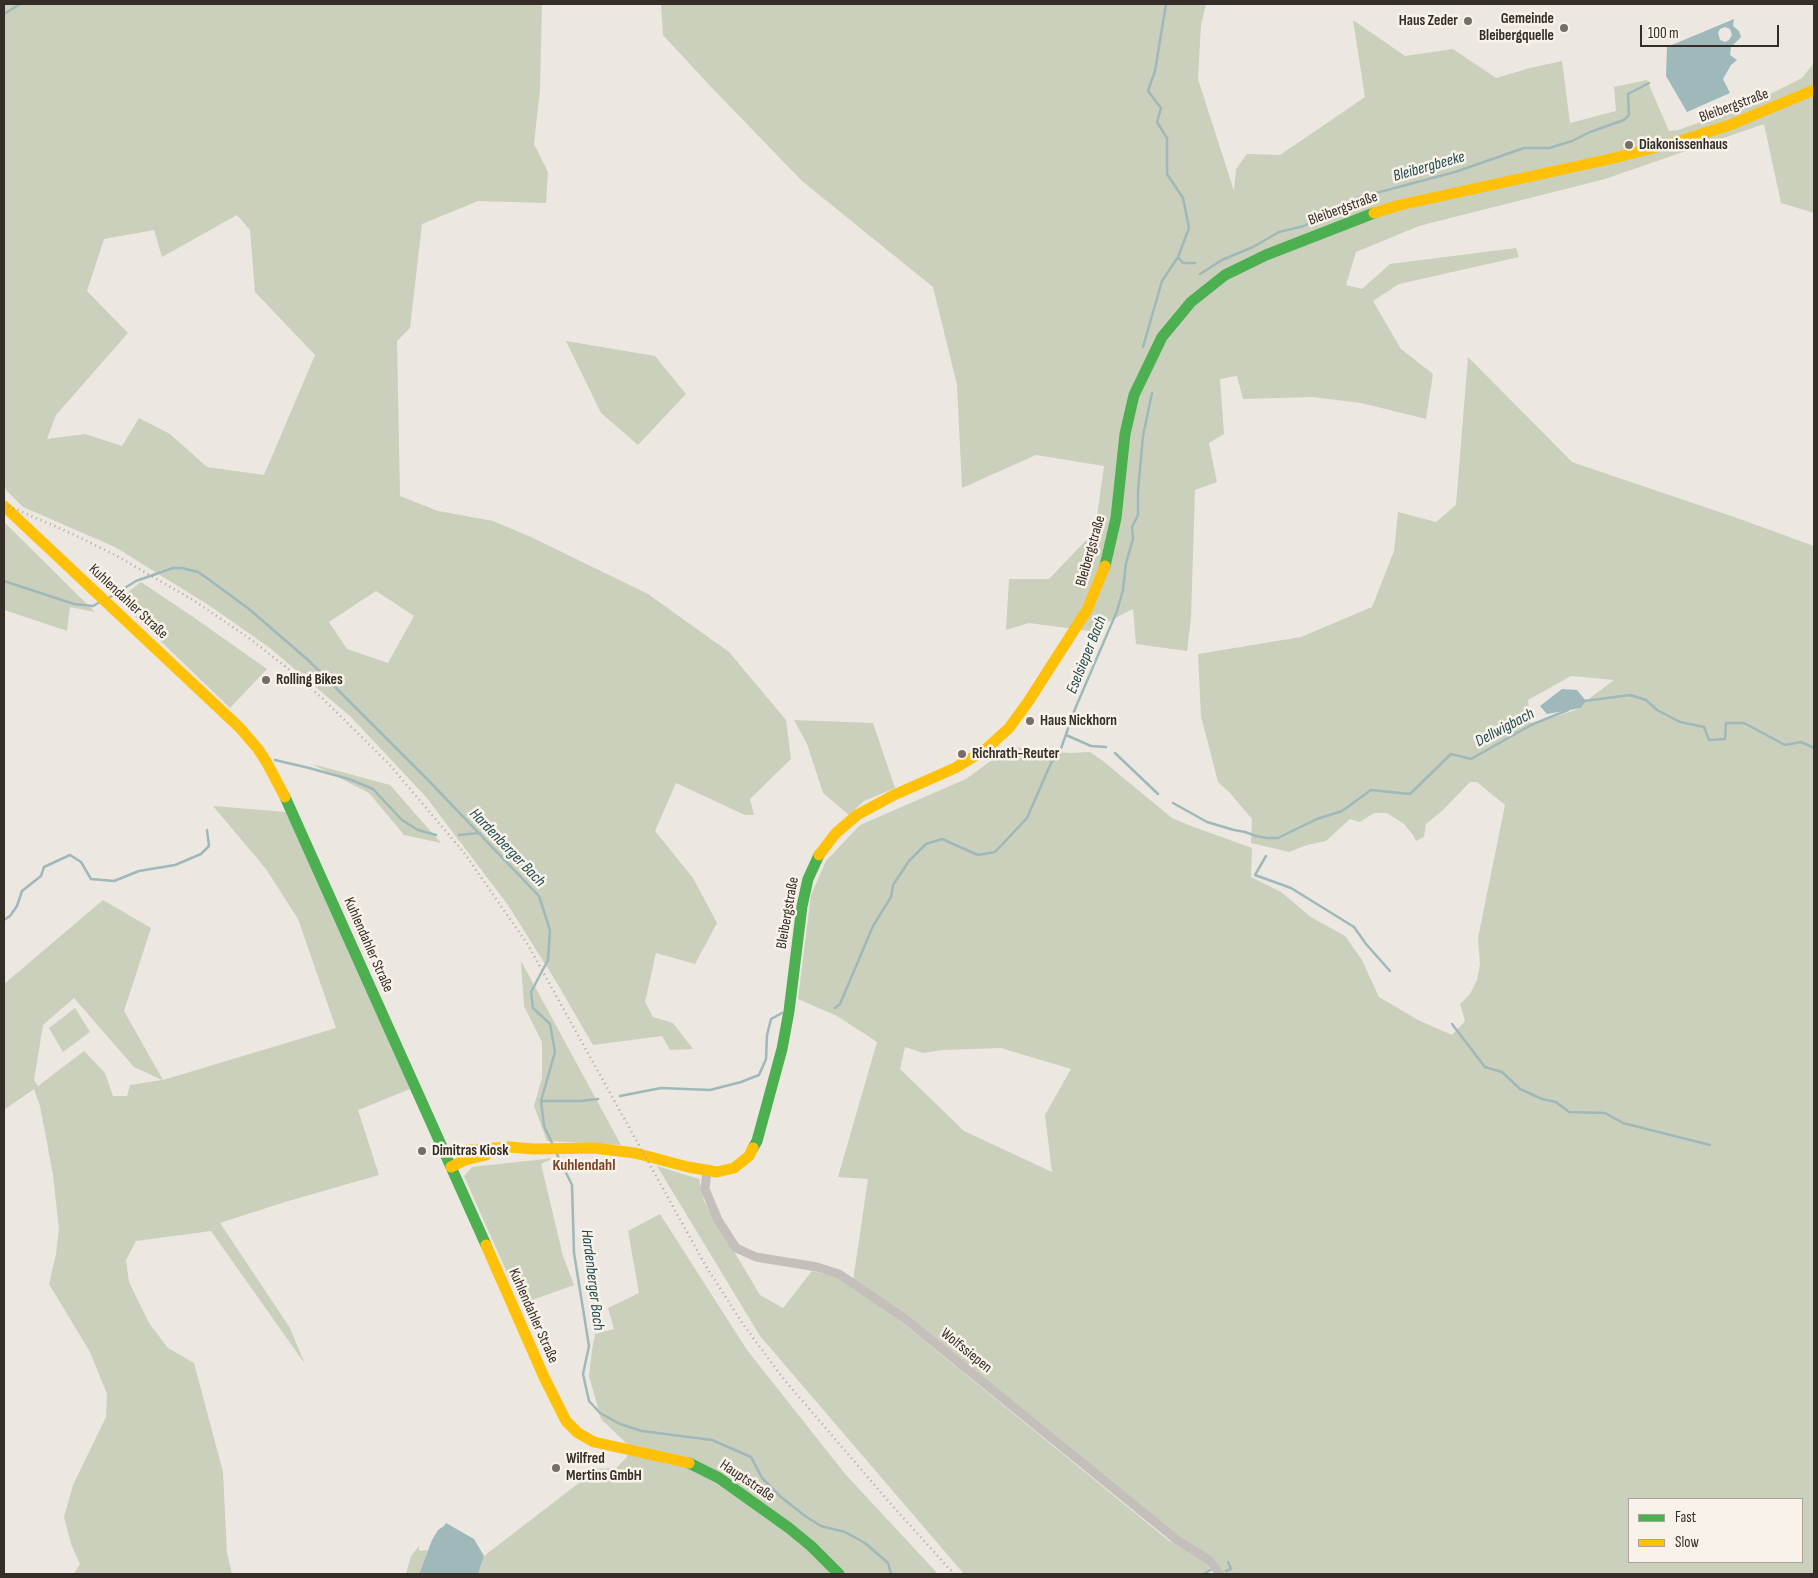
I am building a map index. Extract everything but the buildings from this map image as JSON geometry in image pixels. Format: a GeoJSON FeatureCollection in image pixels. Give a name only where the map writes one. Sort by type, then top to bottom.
{"type":"FeatureCollection","features":[{"type":"Feature","properties":{"kind":"street","name":"Bleibergstraße"},"geometry":{"type":"LineString","coordinates":[[444,1152],[500,1148],[580,1148],[635,1153],[707,1171],[725,1171],[738,1166],[749,1156],[757,1141],[786,1030],[802,906],[813,866],[826,843],[845,823],[894,795],[955,768],[985,750],[1009,728],[1033,695],[1097,589],[1113,536],[1118,508],[1122,448],[1134,395],[1158,343],[1191,302],[1219,279],[1239,267],[1366,215],[1400,205],[1609,159],[1675,142],[1730,125],[1814,90]]}},
{"type":"Feature","properties":{"kind":"street","name":"Kuhlendahler Straße"},"geometry":{"type":"LineString","coordinates":[[4,506],[240,728],[258,749],[292,812],[562,1414],[572,1428],[585,1437],[599,1444],[620,1449]]}},
{"type":"Feature","properties":{"kind":"street","name":"Bleibergstraße"},"geometry":{"type":"LineString","coordinates":[[452,1167],[476,1157],[533,1149]]}},
{"type":"Feature","properties":{"kind":"street","name":"Wolfssiepen"},"geometry":{"type":"LineString","coordinates":[[707,1171],[705,1189],[718,1220],[736,1248],[756,1257],[817,1267],[846,1278],[904,1318],[1170,1534],[1209,1560],[1220,1574]]}},
{"type":"Feature","properties":{"kind":"street","name":"Hauptstraße"},"geometry":{"type":"LineString","coordinates":[[620,1449],[683,1461],[720,1478],[789,1528],[811,1546],[839,1574]]}},
{"type":"Feature","properties":{"kind":"green space"},"geometry":{"type":"Polygon","coordinates":[[[4,4],[542,4],[540,89],[534,144],[548,172],[546,203],[478,201],[422,224],[410,328],[397,341],[400,496],[438,511],[493,521],[531,537],[648,594],[729,652],[786,720],[791,759],[750,799],[754,815],[745,815],[676,783],[655,831],[693,878],[717,923],[695,964],[656,953],[645,1002],[653,1017],[673,1023],[693,1049],[670,1050],[662,1036],[593,1045],[508,905],[426,797],[351,717],[270,648],[210,606],[115,547],[23,507],[6,490],[4,484],[4,4]],[[237,215],[162,257],[154,230],[104,239],[87,291],[128,333],[56,415],[47,439],[85,434],[122,446],[139,418],[170,434],[207,467],[264,475],[315,355],[255,292],[250,230],[237,215]],[[376,591],[329,622],[347,649],[388,663],[414,616],[376,591]]]}},
{"type":"Feature","properties":{"kind":"green space"},"geometry":{"type":"Polygon","coordinates":[[[661,4],[1206,4],[1201,25],[1198,79],[1234,191],[1236,169],[1247,154],[1280,155],[1365,97],[1353,20],[1405,56],[1453,49],[1496,78],[1562,61],[1570,123],[1616,111],[1614,87],[1647,80],[1669,131],[1678,130],[1744,107],[1802,78],[1814,63],[1814,213],[1781,203],[1764,124],[1605,179],[1419,226],[1356,252],[1346,285],[1362,289],[1390,264],[1516,248],[1519,257],[1399,284],[1373,301],[1401,349],[1433,374],[1426,419],[1361,403],[1313,397],[1243,399],[1237,376],[1220,379],[1224,434],[1209,443],[1217,482],[1195,490],[1191,618],[1187,651],[1136,644],[1133,609],[1090,631],[1029,623],[1006,630],[1009,579],[1049,579],[1095,531],[1104,466],[1036,455],[962,488],[957,385],[933,287],[802,181],[714,90],[663,35],[661,4]]]}},
{"type":"Feature","properties":{"kind":"green space"},"geometry":{"type":"Polygon","coordinates":[[[566,341],[655,356],[686,394],[638,445],[601,413],[566,341]]]}},
{"type":"Feature","properties":{"kind":"green space"},"geometry":{"type":"Polygon","coordinates":[[[1468,357],[1572,462],[1814,546],[1814,1574],[1222,1574],[1179,1537],[853,1281],[868,1179],[838,1177],[877,1042],[837,1016],[798,999],[811,895],[826,861],[860,825],[966,779],[1010,747],[1069,753],[1090,752],[1172,818],[1252,848],[1251,877],[1281,892],[1311,917],[1345,936],[1362,960],[1379,997],[1418,1020],[1452,1035],[1465,1021],[1460,1004],[1470,994],[1477,980],[1480,964],[1478,938],[1505,805],[1477,782],[1470,782],[1442,811],[1426,824],[1424,837],[1416,841],[1404,824],[1387,813],[1374,813],[1360,822],[1350,819],[1326,841],[1307,845],[1289,852],[1251,843],[1252,819],[1218,782],[1201,716],[1198,654],[1301,637],[1372,607],[1394,551],[1398,512],[1436,522],[1456,505],[1468,357]],[[1571,676],[1528,700],[1531,725],[1581,708],[1586,701],[1614,680],[1571,676]],[[905,1047],[900,1069],[964,1131],[1052,1172],[1045,1115],[1071,1069],[1001,1048],[942,1050],[923,1053],[905,1047]]]}},
{"type":"Feature","properties":{"kind":"green space"},"geometry":{"type":"Polygon","coordinates":[[[4,522],[95,612],[70,607],[67,631],[4,610],[4,522]]]}},
{"type":"Feature","properties":{"kind":"green space"},"geometry":{"type":"Polygon","coordinates":[[[141,582],[267,669],[230,708],[118,600],[141,582]]]}},
{"type":"Feature","properties":{"kind":"green space"},"geometry":{"type":"Polygon","coordinates":[[[794,720],[873,723],[895,788],[864,801],[849,815],[823,793],[807,744],[794,720]]]}},
{"type":"Feature","properties":{"kind":"green space"},"geometry":{"type":"Polygon","coordinates":[[[312,764],[390,785],[441,843],[404,835],[369,793],[312,764]]]}},
{"type":"Feature","properties":{"kind":"green space"},"geometry":{"type":"Polygon","coordinates":[[[213,806],[286,812],[410,1089],[358,1110],[379,1175],[220,1223],[290,1328],[305,1364],[211,1231],[136,1241],[126,1260],[129,1282],[149,1323],[168,1348],[194,1363],[223,1472],[227,1553],[232,1574],[74,1574],[80,1564],[71,1544],[64,1517],[73,1485],[106,1417],[107,1394],[90,1352],[49,1284],[56,1254],[59,1229],[53,1175],[40,1106],[34,1089],[4,1110],[4,984],[103,900],[151,928],[124,1011],[163,1080],[336,1028],[298,919],[266,869],[213,806]],[[74,998],[43,1025],[34,1080],[38,1086],[84,1051],[105,1073],[113,1096],[127,1096],[130,1085],[162,1080],[134,1067],[74,998]]]}},
{"type":"Feature","properties":{"kind":"green space"},"geometry":{"type":"Polygon","coordinates":[[[521,961],[621,1145],[547,1141],[534,1106],[542,1078],[542,1042],[524,1006],[521,961]]]}},
{"type":"Feature","properties":{"kind":"green space"},"geometry":{"type":"Polygon","coordinates":[[[75,1008],[90,1032],[63,1052],[49,1028],[75,1008]]]}},
{"type":"Feature","properties":{"kind":"green space"},"geometry":{"type":"Polygon","coordinates":[[[554,1158],[541,1164],[563,1256],[574,1285],[521,1304],[464,1176],[472,1167],[554,1158]]]}},
{"type":"Feature","properties":{"kind":"green space"},"geometry":{"type":"Polygon","coordinates":[[[657,1166],[699,1179],[704,1201],[760,1295],[783,1308],[812,1271],[836,1277],[899,1320],[1168,1540],[1205,1562],[1211,1571],[1205,1574],[964,1574],[760,1336],[657,1166]]]}},
{"type":"Feature","properties":{"kind":"green space"},"geometry":{"type":"Polygon","coordinates":[[[660,1214],[747,1350],[846,1475],[938,1574],[478,1574],[484,1556],[597,1469],[616,1468],[627,1457],[628,1445],[601,1419],[589,1376],[592,1350],[595,1334],[614,1329],[608,1308],[639,1293],[628,1231],[660,1214]]]}},
{"type":"Feature","properties":{"kind":"green space"},"geometry":{"type":"Polygon","coordinates":[[[419,1546],[419,1551],[428,1550],[419,1574],[406,1574],[411,1556],[419,1546]]]}},
{"type":"Feature","properties":{"kind":"water"},"geometry":{"type":"Polygon","coordinates":[[[1734,19],[1733,26],[1739,31],[1741,37],[1731,47],[1730,55],[1737,60],[1731,65],[1723,79],[1730,93],[1687,112],[1666,76],[1667,47],[1734,19]],[[1725,27],[1720,29],[1718,33],[1720,40],[1725,42],[1729,40],[1732,35],[1730,29],[1725,27]]]}},
{"type":"Feature","properties":{"kind":"water"},"geometry":{"type":"Polygon","coordinates":[[[1562,689],[1577,690],[1586,701],[1581,708],[1547,714],[1540,706],[1562,689]]]}},
{"type":"Feature","properties":{"kind":"water"},"geometry":{"type":"Polygon","coordinates":[[[446,1523],[474,1539],[484,1556],[478,1574],[419,1574],[432,1540],[438,1530],[446,1523]]]}},
{"type":"Feature","properties":{"kind":"waterway"},"geometry":{"type":"LineString","coordinates":[[4,14],[20,4]]}},
{"type":"Feature","properties":{"kind":"waterway","name":"Eselsieper Bach"},"geometry":{"type":"LineString","coordinates":[[1143,347],[1162,281],[1178,257],[1189,228],[1183,198],[1167,174],[1167,138],[1157,122],[1161,108],[1148,91],[1155,71],[1166,4]]}},
{"type":"Feature","properties":{"kind":"waterway","name":"Bleibergbeeke"},"geometry":{"type":"LineString","coordinates":[[1200,274],[1222,260],[1253,247],[1279,232],[1304,226],[1357,198],[1455,172],[1524,148],[1549,148],[1624,120],[1629,115],[1628,94],[1649,83]]}},
{"type":"Feature","properties":{"kind":"waterway","name":"Bleibergbeeke"},"geometry":{"type":"LineString","coordinates":[[1178,257],[1183,263],[1195,263]]}},
{"type":"Feature","properties":{"kind":"waterway","name":"Eselsieper Bach"},"geometry":{"type":"LineString","coordinates":[[835,1008],[840,1004],[873,926],[891,897],[893,885],[909,861],[926,844],[942,839],[978,855],[995,852],[1027,818],[1051,763],[1059,754],[1075,709],[1117,611],[1123,590],[1126,563],[1133,539],[1132,527],[1138,515],[1138,491],[1143,436],[1152,393]]}},
{"type":"Feature","properties":{"kind":"waterway","name":"Hardenberger Bach"},"geometry":{"type":"LineString","coordinates":[[107,599],[136,581],[173,568],[198,572],[249,609],[308,660],[428,780],[539,896],[550,930],[548,960],[531,992],[533,1008],[550,1024],[555,1052],[541,1101],[544,1126],[553,1145]]}},
{"type":"Feature","properties":{"kind":"waterway","name":"Hardenberger Bach"},"geometry":{"type":"LineString","coordinates":[[4,581],[74,604],[93,606],[100,602]]}},
{"type":"Feature","properties":{"kind":"waterway","name":"Dellwigbach"},"geometry":{"type":"LineString","coordinates":[[1584,701],[1630,695],[1646,700],[1657,710],[1680,722],[1704,727],[1709,740],[1725,739],[1726,723],[1744,723],[1785,745],[1801,742],[1814,748]]}},
{"type":"Feature","properties":{"kind":"waterway","name":"Dellwigbach"},"geometry":{"type":"LineString","coordinates":[[1173,803],[1207,822],[1256,836],[1278,838],[1317,819],[1342,811],[1371,790],[1410,794],[1451,754],[1471,759],[1531,725],[1568,710]]}},
{"type":"Feature","properties":{"kind":"waterway"},"geometry":{"type":"LineString","coordinates":[[1066,735],[1091,746],[1106,747]]}},
{"type":"Feature","properties":{"kind":"waterway","name":"Dellwigbach"},"geometry":{"type":"LineString","coordinates":[[1115,753],[1158,794]]}},
{"type":"Feature","properties":{"kind":"waterway"},"geometry":{"type":"LineString","coordinates":[[275,760],[349,779],[373,789],[402,820],[418,830],[436,835]]}},
{"type":"Feature","properties":{"kind":"waterway"},"geometry":{"type":"LineString","coordinates":[[4,920],[10,916],[17,906],[22,891],[41,876],[44,867],[70,855],[81,862],[91,879],[114,881],[139,871],[175,865],[201,854],[209,846],[207,830]]}},
{"type":"Feature","properties":{"kind":"waterway"},"geometry":{"type":"LineString","coordinates":[[459,835],[480,833]]}},
{"type":"Feature","properties":{"kind":"waterway"},"geometry":{"type":"LineString","coordinates":[[1266,856],[1255,875],[1291,888],[1354,927],[1390,971]]}},
{"type":"Feature","properties":{"kind":"waterway","name":"Eselsieper Bach"},"geometry":{"type":"LineString","coordinates":[[620,1096],[661,1088],[710,1090],[759,1075],[766,1059],[767,1035],[771,1019],[782,1013]]}},
{"type":"Feature","properties":{"kind":"waterway"},"geometry":{"type":"LineString","coordinates":[[1452,1024],[1485,1067],[1502,1072],[1520,1089],[1542,1099],[1556,1102],[1569,1112],[1605,1113],[1623,1123],[1710,1145]]}},
{"type":"Feature","properties":{"kind":"waterway","name":"Eselsieper Bach"},"geometry":{"type":"LineString","coordinates":[[542,1101],[598,1099]]}},
{"type":"Feature","properties":{"kind":"waterway","name":"Hardenberger Bach"},"geometry":{"type":"LineString","coordinates":[[556,1152],[572,1185],[574,1253],[589,1346],[583,1374],[589,1401],[600,1413],[620,1424],[642,1431],[712,1440],[751,1457],[762,1478],[781,1497],[821,1526],[845,1532],[865,1543],[888,1563],[891,1574]]}},
{"type":"Feature","properties":{"kind":"waterway"},"geometry":{"type":"LineString","coordinates":[[1226,1571],[1231,1569],[1228,1562]]}},
{"type":"Feature","properties":{"kind":"waterway"},"geometry":{"type":"LineString","coordinates":[[1204,1574],[1212,1569]]}},
{"type":"Feature","properties":{"kind":"railway"},"geometry":{"type":"LineString","coordinates":[[4,504],[115,555],[193,600],[249,638],[286,667],[322,698],[389,764],[465,854],[528,945],[707,1268],[743,1324],[782,1377],[889,1502],[954,1574]]}},
{"type":"Feature","properties":{"kind":"traffic: fast"},"geometry":{"type":"LineString","coordinates":[[1105,566],[1116,518],[1125,434],[1134,395],[1162,337],[1191,302],[1225,275],[1266,255],[1374,213]]}},
{"type":"Feature","properties":{"kind":"traffic: fast"},"geometry":{"type":"LineString","coordinates":[[285,797],[486,1245]]}},
{"type":"Feature","properties":{"kind":"traffic: fast"},"geometry":{"type":"LineString","coordinates":[[753,1148],[757,1141],[782,1049],[789,1011],[802,906],[808,879],[819,855]]}},
{"type":"Feature","properties":{"kind":"traffic: fast"},"geometry":{"type":"LineString","coordinates":[[689,1463],[719,1478],[789,1528],[811,1546],[839,1574]]}},
{"type":"Feature","properties":{"kind":"traffic: slow"},"geometry":{"type":"LineString","coordinates":[[1374,213],[1400,205],[1610,159],[1680,141],[1730,125],[1814,90]]}},
{"type":"Feature","properties":{"kind":"traffic: slow"},"geometry":{"type":"LineString","coordinates":[[4,506],[240,728],[258,749],[285,797]]}},
{"type":"Feature","properties":{"kind":"traffic: slow"},"geometry":{"type":"LineString","coordinates":[[819,855],[836,833],[857,815],[894,795],[955,768],[985,750],[1009,728],[1028,702],[1087,610],[1105,566]]}},
{"type":"Feature","properties":{"kind":"traffic: slow"},"geometry":{"type":"LineString","coordinates":[[444,1152],[509,1147],[533,1149],[594,1148],[635,1153],[688,1167],[717,1172],[734,1168],[749,1156],[753,1148]]}},
{"type":"Feature","properties":{"kind":"traffic: slow"},"geometry":{"type":"LineString","coordinates":[[451,1167],[465,1160],[486,1155]]}},
{"type":"Feature","properties":{"kind":"traffic: slow"},"geometry":{"type":"LineString","coordinates":[[486,1245],[544,1377],[566,1421],[578,1433],[594,1442],[689,1463]]}},
{"type":"Feature","properties":{"kind":"place","name":"Haus Zeder"},"geometry":{"type":"Point","coordinates":[1468,21]}},
{"type":"Feature","properties":{"kind":"place","name":"Gemeinde Bleibergquelle"},"geometry":{"type":"Point","coordinates":[1564,28]}},
{"type":"Feature","properties":{"kind":"place","name":"Diakonissenhaus"},"geometry":{"type":"Point","coordinates":[1629,145]}},
{"type":"Feature","properties":{"kind":"place","name":"Rolling Bikes"},"geometry":{"type":"Point","coordinates":[266,680]}},
{"type":"Feature","properties":{"kind":"place","name":"Haus Nickhorn"},"geometry":{"type":"Point","coordinates":[1030,721]}},
{"type":"Feature","properties":{"kind":"place","name":"Richrath-Reuter"},"geometry":{"type":"Point","coordinates":[962,754]}},
{"type":"Feature","properties":{"kind":"place","name":"Dimitras Kiosk"},"geometry":{"type":"Point","coordinates":[422,1151]}},
{"type":"Feature","properties":{"kind":"place","name":"Wilfred Mertins GmbH"},"geometry":{"type":"Point","coordinates":[556,1468]}},
{"type":"Feature","properties":{"kind":"district","name":"Kuhlendahl"},"geometry":{"type":"Point","coordinates":[584,1166]}}]}
